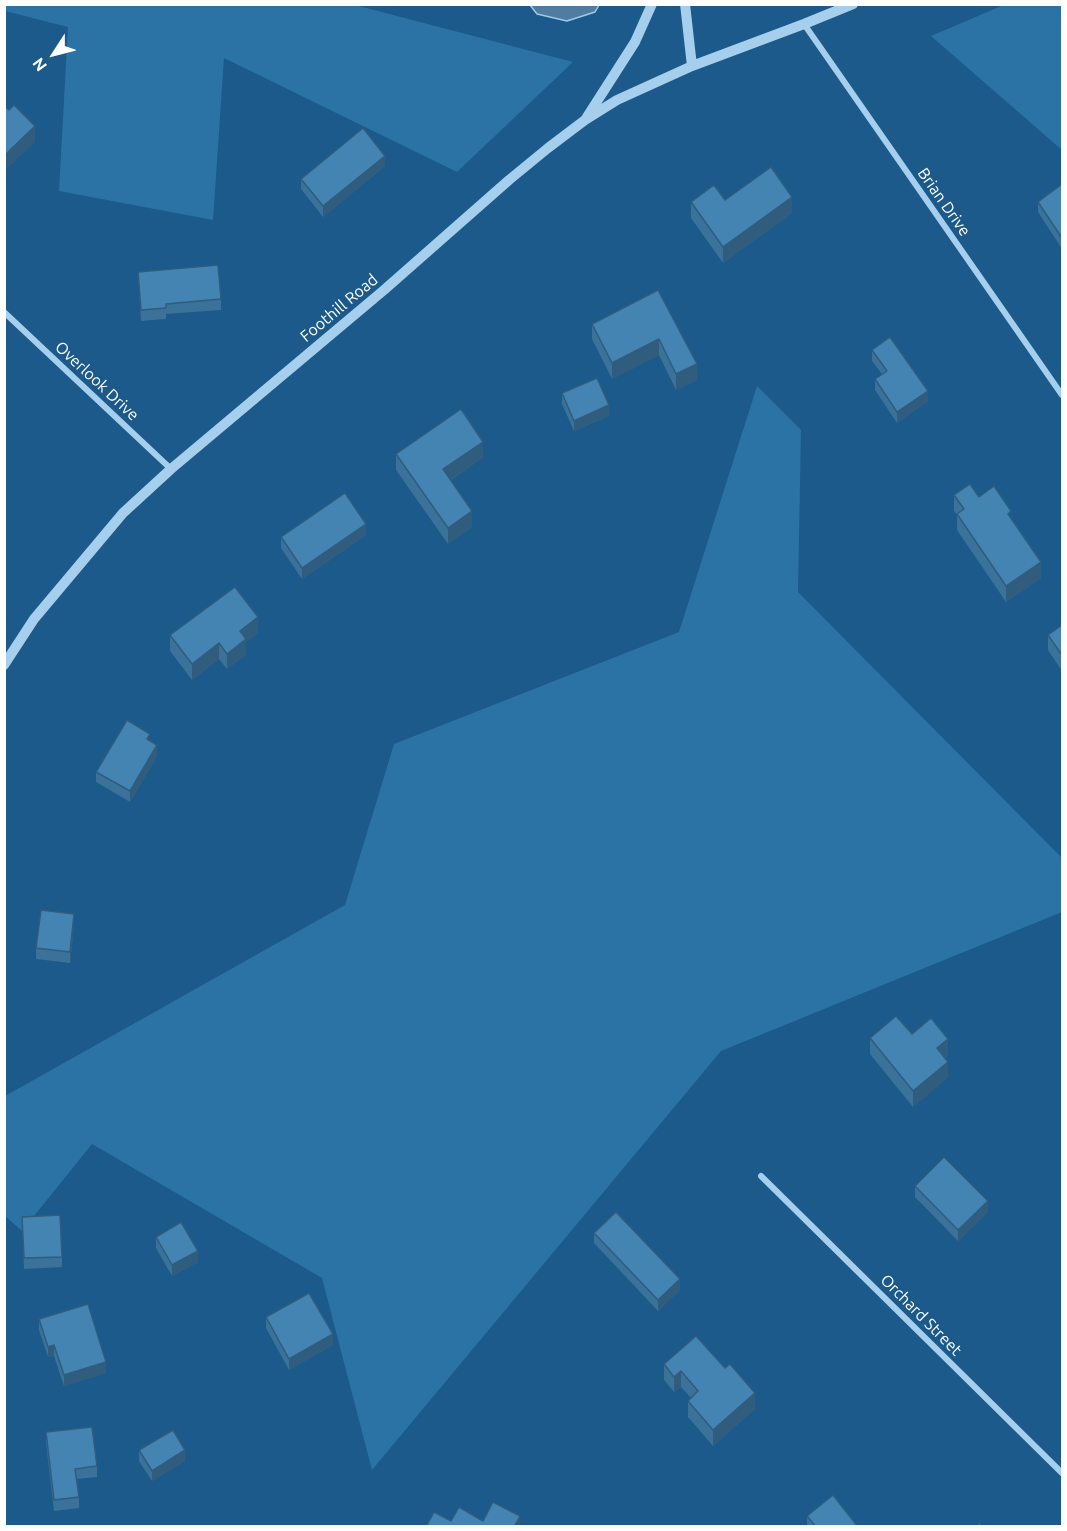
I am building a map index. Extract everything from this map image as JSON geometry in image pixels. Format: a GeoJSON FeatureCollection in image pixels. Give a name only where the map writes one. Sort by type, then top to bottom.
{"type":"FeatureCollection","features":[{"type":"Feature","properties":{"kind":"street"},"geometry":{"type":"LineString","coordinates":[[585,120],[635,42],[652,4]]}},
{"type":"Feature","properties":{"kind":"street"},"geometry":{"type":"LineString","coordinates":[[685,4],[692,66]]}},
{"type":"Feature","properties":{"kind":"street","name":"Foothill Road"},"geometry":{"type":"LineString","coordinates":[[4,665],[34,619],[123,513],[171,469],[384,290],[509,180],[585,120],[617,100],[692,66],[853,4]]}},
{"type":"Feature","properties":{"kind":"street","name":"Brian Drive"},"geometry":{"type":"LineString","coordinates":[[804,24],[1062,395]]}},
{"type":"Feature","properties":{"kind":"street","name":"Overlook Drive"},"geometry":{"type":"LineString","coordinates":[[4,312],[171,469]]}},
{"type":"Feature","properties":{"kind":"street","name":"Orchard Street"},"geometry":{"type":"LineString","coordinates":[[761,1176],[1062,1473]]}},
{"type":"Feature","properties":{"kind":"shaded area"},"geometry":{"type":"Polygon","coordinates":[[[5,4],[355,5],[573,62],[457,172],[224,58],[213,220],[59,191],[68,27],[5,11],[5,4]]]}},
{"type":"Feature","properties":{"kind":"shaded area"},"geometry":{"type":"Polygon","coordinates":[[[1006,4],[1062,5],[1062,150],[931,36],[1006,4]]]}},
{"type":"Feature","properties":{"kind":"shaded area"},"geometry":{"type":"Polygon","coordinates":[[[530,5],[599,5],[595,12],[567,21],[537,14],[530,5]]]}},
{"type":"Feature","properties":{"kind":"shaded area"},"geometry":{"type":"Polygon","coordinates":[[[757,386],[801,430],[798,592],[1062,858],[1062,912],[721,1051],[372,1470],[322,1278],[92,1144],[22,1231],[5,1216],[5,1096],[345,905],[394,744],[679,632],[757,386]]]}},
{"type":"Feature","properties":{"kind":"building"},"geometry":{"type":"Polygon","coordinates":[[[14,105],[35,126],[4,156],[4,106],[9,110],[14,105]]]}},
{"type":"Feature","properties":{"kind":"building"},"geometry":{"type":"Polygon","coordinates":[[[363,128],[385,156],[323,206],[301,179],[363,128]]]}},
{"type":"Feature","properties":{"kind":"building"},"geometry":{"type":"Polygon","coordinates":[[[771,167],[792,197],[723,247],[691,202],[714,185],[725,200],[771,167]]]}},
{"type":"Feature","properties":{"kind":"building"},"geometry":{"type":"Polygon","coordinates":[[[1062,184],[1062,238],[1038,202],[1062,184]]]}},
{"type":"Feature","properties":{"kind":"building"},"geometry":{"type":"Polygon","coordinates":[[[218,265],[221,299],[166,304],[166,308],[141,310],[138,272],[218,265]]]}},
{"type":"Feature","properties":{"kind":"building"},"geometry":{"type":"Polygon","coordinates":[[[658,290],[697,364],[676,374],[659,339],[612,363],[592,324],[658,290]]]}},
{"type":"Feature","properties":{"kind":"building"},"geometry":{"type":"Polygon","coordinates":[[[890,337],[928,391],[897,412],[875,379],[887,371],[872,350],[890,337]]]}},
{"type":"Feature","properties":{"kind":"building"},"geometry":{"type":"Polygon","coordinates":[[[597,378],[609,405],[574,421],[562,393],[597,378]]]}},
{"type":"Feature","properties":{"kind":"building"},"geometry":{"type":"Polygon","coordinates":[[[461,409],[483,442],[443,469],[472,511],[448,528],[396,454],[461,409]]]}},
{"type":"Feature","properties":{"kind":"building"},"geometry":{"type":"Polygon","coordinates":[[[970,484],[979,497],[994,486],[1011,511],[1008,514],[1041,562],[1006,586],[957,514],[964,509],[954,495],[970,484]]]}},
{"type":"Feature","properties":{"kind":"building"},"geometry":{"type":"Polygon","coordinates":[[[345,493],[366,524],[302,568],[281,537],[345,493]]]}},
{"type":"Feature","properties":{"kind":"building"},"geometry":{"type":"Polygon","coordinates":[[[235,587],[258,617],[240,631],[246,639],[227,654],[219,643],[192,664],[170,635],[235,587]]]}},
{"type":"Feature","properties":{"kind":"building"},"geometry":{"type":"Polygon","coordinates":[[[1062,625],[1062,655],[1048,635],[1062,625]]]}},
{"type":"Feature","properties":{"kind":"building"},"geometry":{"type":"Polygon","coordinates":[[[127,720],[150,734],[147,739],[157,745],[130,791],[96,772],[127,720]]]}},
{"type":"Feature","properties":{"kind":"building"},"geometry":{"type":"Polygon","coordinates":[[[41,910],[74,914],[70,952],[36,948],[41,910]]]}},
{"type":"Feature","properties":{"kind":"building"},"geometry":{"type":"Polygon","coordinates":[[[896,1016],[912,1034],[931,1018],[948,1039],[937,1048],[948,1062],[913,1091],[870,1038],[896,1016]]]}},
{"type":"Feature","properties":{"kind":"building"},"geometry":{"type":"Polygon","coordinates":[[[944,1157],[988,1201],[958,1230],[915,1186],[944,1157]]]}},
{"type":"Feature","properties":{"kind":"building"},"geometry":{"type":"Polygon","coordinates":[[[616,1212],[680,1279],[658,1300],[594,1233],[616,1212]]]}},
{"type":"Feature","properties":{"kind":"building"},"geometry":{"type":"Polygon","coordinates":[[[60,1215],[62,1257],[24,1258],[22,1217],[60,1215]]]}},
{"type":"Feature","properties":{"kind":"building"},"geometry":{"type":"Polygon","coordinates":[[[181,1222],[198,1251],[172,1265],[156,1237],[181,1222]]]}},
{"type":"Feature","properties":{"kind":"building"},"geometry":{"type":"Polygon","coordinates":[[[309,1293],[333,1334],[289,1359],[266,1317],[309,1293]]]}},
{"type":"Feature","properties":{"kind":"building"},"geometry":{"type":"Polygon","coordinates":[[[88,1304],[106,1362],[64,1375],[54,1345],[48,1347],[39,1319],[88,1304]]]}},
{"type":"Feature","properties":{"kind":"building"},"geometry":{"type":"Polygon","coordinates":[[[696,1336],[725,1368],[730,1364],[755,1393],[713,1430],[688,1401],[698,1391],[681,1371],[674,1377],[664,1364],[696,1336]]]}},
{"type":"Feature","properties":{"kind":"building"},"geometry":{"type":"Polygon","coordinates":[[[92,1427],[97,1466],[75,1469],[79,1497],[54,1500],[46,1432],[92,1427]]]}},
{"type":"Feature","properties":{"kind":"building"},"geometry":{"type":"Polygon","coordinates":[[[173,1430],[185,1450],[152,1471],[139,1450],[173,1430]]]}},
{"type":"Feature","properties":{"kind":"building"},"geometry":{"type":"Polygon","coordinates":[[[833,1495],[858,1527],[816,1527],[807,1516],[833,1495]]]}},
{"type":"Feature","properties":{"kind":"building"},"geometry":{"type":"Polygon","coordinates":[[[493,1502],[520,1516],[514,1527],[426,1527],[434,1512],[451,1521],[459,1507],[483,1521],[493,1502]]]}}]}
